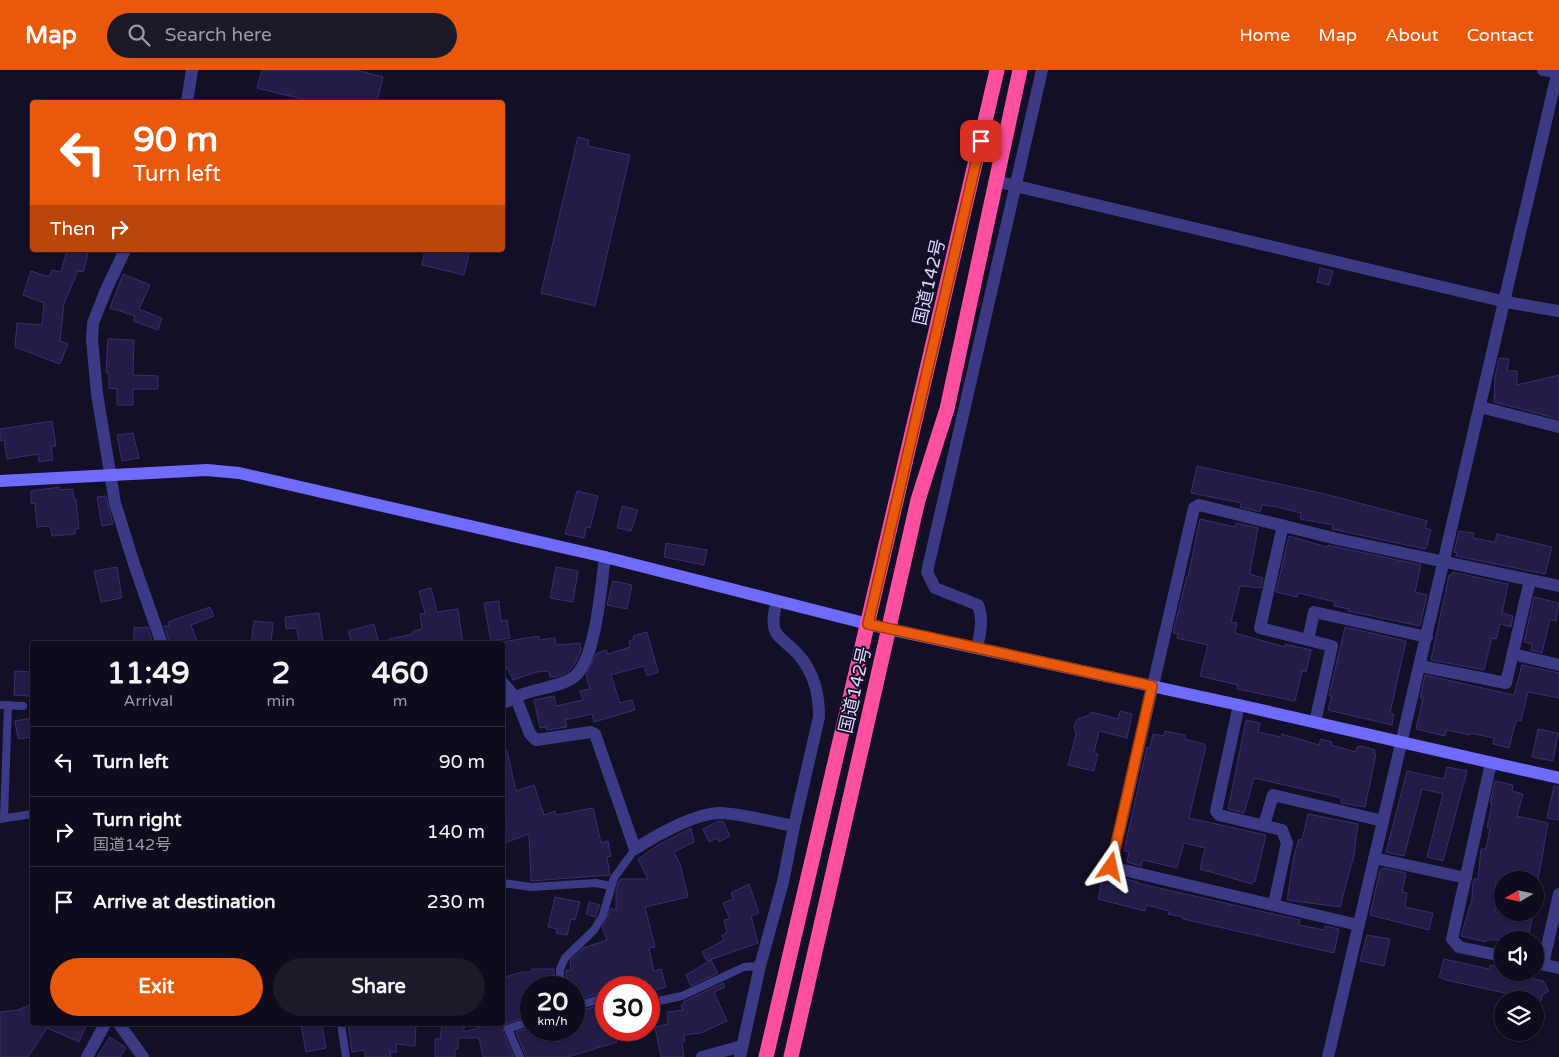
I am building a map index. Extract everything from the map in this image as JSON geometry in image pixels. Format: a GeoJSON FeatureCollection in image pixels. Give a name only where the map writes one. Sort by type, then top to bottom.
{"type":"FeatureCollection","features":[{"type":"Feature","properties":{"kind":"highway","name":"国道142号"},"geometry":{"type":"LineString","coordinates":[[766,1057],[997,70]]}},
{"type":"Feature","properties":{"kind":"highway","name":"国道142号"},"geometry":{"type":"LineString","coordinates":[[791,1057],[918,500],[948,408],[1020,70]]}},
{"type":"Feature","properties":{"kind":"street"},"geometry":{"type":"LineString","coordinates":[[187,100],[192,70]]}},
{"type":"Feature","properties":{"kind":"street"},"geometry":{"type":"LineString","coordinates":[[977,648],[982,624],[978,605],[935,588],[927,572],[1042,70]]}},
{"type":"Feature","properties":{"kind":"street"},"geometry":{"type":"LineString","coordinates":[[1328,1057],[1506,302],[1558,72],[1544,70]]}},
{"type":"Feature","properties":{"kind":"street"},"geometry":{"type":"LineString","coordinates":[[995,181],[1506,302],[1559,311]]}},
{"type":"Feature","properties":{"kind":"street"},"geometry":{"type":"LineString","coordinates":[[124,252],[97,310],[92,338],[97,394],[123,532],[161,641]]}},
{"type":"Feature","properties":{"kind":"street"},"geometry":{"type":"LineString","coordinates":[[1480,407],[1559,428]]}},
{"type":"Feature","properties":{"kind":"street"},"geometry":{"type":"LineString","coordinates":[[0,481],[207,470],[239,473],[606,557],[888,629],[1239,705],[1559,778]]}},
{"type":"Feature","properties":{"kind":"street"},"geometry":{"type":"LineString","coordinates":[[1358,925],[1111,867],[1194,508],[1199,505],[1444,563],[1559,586]]}},
{"type":"Feature","properties":{"kind":"street"},"geometry":{"type":"LineString","coordinates":[[1282,525],[1260,628],[1332,646],[1315,722]]}},
{"type":"Feature","properties":{"kind":"street"},"geometry":{"type":"LineString","coordinates":[[505,702],[574,677],[586,664],[594,633],[606,557]]}},
{"type":"Feature","properties":{"kind":"street"},"geometry":{"type":"LineString","coordinates":[[1420,666],[1506,683],[1530,580]]}},
{"type":"Feature","properties":{"kind":"street"},"geometry":{"type":"LineString","coordinates":[[702,1057],[741,1052],[760,966],[783,882],[819,717],[819,705],[814,679],[808,667],[776,632],[772,622],[777,601]]}},
{"type":"Feature","properties":{"kind":"street"},"geometry":{"type":"LineString","coordinates":[[1308,640],[1314,612],[1426,637]]}},
{"type":"Feature","properties":{"kind":"street"},"geometry":{"type":"LineString","coordinates":[[1513,654],[1559,665]]}},
{"type":"Feature","properties":{"kind":"street"},"geometry":{"type":"LineString","coordinates":[[505,685],[516,698],[530,734],[536,740],[591,732],[595,734],[635,849],[694,818],[708,814],[720,813],[794,826]]}},
{"type":"Feature","properties":{"kind":"street"},"geometry":{"type":"LineString","coordinates":[[1239,705],[1216,811],[1219,815],[1282,830],[1287,844],[1274,904]]}},
{"type":"Feature","properties":{"kind":"street"},"geometry":{"type":"LineString","coordinates":[[1492,763],[1452,939],[1460,947],[1494,954]]}},
{"type":"Feature","properties":{"kind":"street"},"geometry":{"type":"LineString","coordinates":[[1264,825],[1273,795],[1383,821]]}},
{"type":"Feature","properties":{"kind":"street"},"geometry":{"type":"LineString","coordinates":[[1374,858],[1466,878]]}},
{"type":"Feature","properties":{"kind":"street"},"geometry":{"type":"LineString","coordinates":[[1544,946],[1559,894]]}},
{"type":"Feature","properties":{"kind":"street"},"geometry":{"type":"LineString","coordinates":[[1544,964],[1559,968]]}},
{"type":"Feature","properties":{"kind":"street"},"geometry":{"type":"LineString","coordinates":[[87,1057],[105,1026]]}},
{"type":"Feature","properties":{"kind":"street"},"geometry":{"type":"LineString","coordinates":[[120,1026],[143,1057]]}},
{"type":"Feature","properties":{"kind":"lane"},"geometry":{"type":"LineString","coordinates":[[23,706],[4,705],[2,818],[30,814]]}},
{"type":"Feature","properties":{"kind":"lane"},"geometry":{"type":"LineString","coordinates":[[560,976],[560,969],[565,958],[594,930],[603,915],[611,886],[635,849]]}},
{"type":"Feature","properties":{"kind":"lane"},"geometry":{"type":"LineString","coordinates":[[505,884],[531,888],[596,883],[611,886]]}},
{"type":"Feature","properties":{"kind":"lane"},"geometry":{"type":"LineString","coordinates":[[660,1001],[682,996],[744,967],[760,966]]}},
{"type":"Feature","properties":{"kind":"lane"},"geometry":{"type":"LineString","coordinates":[[520,1023],[505,1026],[520,1057]]}},
{"type":"Feature","properties":{"kind":"lane"},"geometry":{"type":"LineString","coordinates":[[341,1026],[346,1057]]}},
{"type":"Feature","properties":{"kind":"building"},"geometry":{"type":"Polygon","coordinates":[[[262,70],[356,70],[383,77],[377,100],[307,100],[257,88],[262,70]]]}},
{"type":"Feature","properties":{"kind":"building"},"geometry":{"type":"Polygon","coordinates":[[[578,137],[589,140],[588,146],[630,155],[595,306],[541,293],[578,137]]]}},
{"type":"Feature","properties":{"kind":"building"},"geometry":{"type":"Polygon","coordinates":[[[66,252],[88,252],[83,272],[78,271],[64,303],[60,341],[68,344],[60,364],[15,347],[17,323],[42,325],[44,303],[23,295],[31,271],[49,277],[52,270],[61,272],[66,252]]]}},
{"type":"Feature","properties":{"kind":"building"},"geometry":{"type":"Polygon","coordinates":[[[425,252],[470,252],[464,275],[422,265],[425,252]]]}},
{"type":"Feature","properties":{"kind":"building"},"geometry":{"type":"Polygon","coordinates":[[[1320,268],[1333,271],[1329,285],[1317,282],[1320,268]]]}},
{"type":"Feature","properties":{"kind":"building"},"geometry":{"type":"Polygon","coordinates":[[[123,274],[150,285],[139,309],[162,318],[158,330],[133,321],[135,316],[110,308],[123,274]]]}},
{"type":"Feature","properties":{"kind":"building"},"geometry":{"type":"Polygon","coordinates":[[[108,339],[134,340],[133,375],[158,376],[158,389],[133,389],[133,405],[117,405],[117,389],[109,388],[109,373],[106,372],[108,339]]]}},
{"type":"Feature","properties":{"kind":"building"},"geometry":{"type":"Polygon","coordinates":[[[1499,358],[1509,359],[1507,371],[1517,371],[1517,385],[1559,375],[1559,419],[1494,402],[1495,378],[1499,358]]]}},
{"type":"Feature","properties":{"kind":"building"},"geometry":{"type":"Polygon","coordinates":[[[52,421],[56,446],[51,446],[53,460],[39,462],[38,454],[7,459],[4,440],[0,441],[0,429],[52,421]]]}},
{"type":"Feature","properties":{"kind":"building"},"geometry":{"type":"Polygon","coordinates":[[[133,433],[139,458],[122,461],[117,435],[133,433]]]}},
{"type":"Feature","properties":{"kind":"building"},"geometry":{"type":"Polygon","coordinates":[[[1197,466],[1325,494],[1427,521],[1425,528],[1431,530],[1427,546],[1425,549],[1332,529],[1333,525],[1300,519],[1301,513],[1278,507],[1262,505],[1260,512],[1240,507],[1241,503],[1191,493],[1197,466]]]}},
{"type":"Feature","properties":{"kind":"building"},"geometry":{"type":"Polygon","coordinates":[[[59,487],[59,490],[73,489],[79,529],[75,529],[75,534],[52,536],[50,526],[37,527],[35,503],[31,504],[31,491],[59,487]]]}},
{"type":"Feature","properties":{"kind":"building"},"geometry":{"type":"Polygon","coordinates":[[[577,491],[598,496],[590,528],[586,527],[584,538],[565,534],[577,491]]]}},
{"type":"Feature","properties":{"kind":"building"},"geometry":{"type":"Polygon","coordinates":[[[106,496],[113,524],[102,526],[97,497],[106,496]]]}},
{"type":"Feature","properties":{"kind":"building"},"geometry":{"type":"Polygon","coordinates":[[[622,506],[638,510],[631,531],[617,528],[622,506]]]}},
{"type":"Feature","properties":{"kind":"building"},"geometry":{"type":"Polygon","coordinates":[[[1200,519],[1235,527],[1236,523],[1258,528],[1250,574],[1263,578],[1261,588],[1240,586],[1231,622],[1237,623],[1235,633],[1285,647],[1285,644],[1311,650],[1306,672],[1302,671],[1295,701],[1237,689],[1238,685],[1200,676],[1208,645],[1177,638],[1178,634],[1173,633],[1188,577],[1200,519]]]}},
{"type":"Feature","properties":{"kind":"building"},"geometry":{"type":"Polygon","coordinates":[[[1459,531],[1474,533],[1473,538],[1495,542],[1497,534],[1552,547],[1545,574],[1456,556],[1457,553],[1454,552],[1459,531]]]}},
{"type":"Feature","properties":{"kind":"building"},"geometry":{"type":"Polygon","coordinates":[[[1289,536],[1327,547],[1328,545],[1421,565],[1415,592],[1427,595],[1420,626],[1348,611],[1349,609],[1334,606],[1335,602],[1298,593],[1297,597],[1276,592],[1289,536]]]}},
{"type":"Feature","properties":{"kind":"building"},"geometry":{"type":"Polygon","coordinates":[[[666,543],[707,550],[704,565],[664,557],[666,543]]]}},
{"type":"Feature","properties":{"kind":"building"},"geometry":{"type":"Polygon","coordinates":[[[117,567],[122,598],[101,602],[94,571],[117,567]]]}},
{"type":"Feature","properties":{"kind":"building"},"geometry":{"type":"Polygon","coordinates":[[[556,567],[578,571],[573,602],[550,598],[556,567]]]}},
{"type":"Feature","properties":{"kind":"building"},"geometry":{"type":"Polygon","coordinates":[[[1452,572],[1508,584],[1502,613],[1513,616],[1511,627],[1500,624],[1496,639],[1492,638],[1484,670],[1431,660],[1449,575],[1452,575],[1452,572]]]}},
{"type":"Feature","properties":{"kind":"building"},"geometry":{"type":"Polygon","coordinates":[[[613,581],[632,585],[627,609],[607,605],[613,581]]]}},
{"type":"Feature","properties":{"kind":"building"},"geometry":{"type":"Polygon","coordinates":[[[431,588],[437,612],[458,609],[463,641],[389,641],[389,639],[413,634],[413,631],[422,629],[420,614],[425,613],[419,591],[431,588]]]}},
{"type":"Feature","properties":{"kind":"building"},"geometry":{"type":"Polygon","coordinates":[[[1534,597],[1559,603],[1556,621],[1550,619],[1542,653],[1531,650],[1532,644],[1524,642],[1534,597]]]}},
{"type":"Feature","properties":{"kind":"building"},"geometry":{"type":"Polygon","coordinates":[[[499,601],[501,621],[507,620],[510,638],[491,641],[484,603],[499,601]]]}},
{"type":"Feature","properties":{"kind":"building"},"geometry":{"type":"Polygon","coordinates":[[[210,607],[214,616],[191,625],[197,641],[169,641],[164,626],[169,626],[168,622],[210,607]]]}},
{"type":"Feature","properties":{"kind":"building"},"geometry":{"type":"Polygon","coordinates":[[[319,613],[323,641],[299,641],[297,628],[286,629],[285,617],[319,613]]]}},
{"type":"Feature","properties":{"kind":"building"},"geometry":{"type":"Polygon","coordinates":[[[254,621],[273,623],[271,641],[251,641],[254,621]]]}},
{"type":"Feature","properties":{"kind":"building"},"geometry":{"type":"Polygon","coordinates":[[[374,624],[378,641],[351,641],[348,631],[374,624]]]}},
{"type":"Feature","properties":{"kind":"building"},"geometry":{"type":"Polygon","coordinates":[[[148,627],[152,641],[134,641],[134,628],[148,627]]]}},
{"type":"Feature","properties":{"kind":"building"},"geometry":{"type":"Polygon","coordinates":[[[1345,627],[1406,641],[1390,713],[1394,714],[1392,725],[1328,710],[1332,696],[1329,696],[1345,627]]]}},
{"type":"Feature","properties":{"kind":"building"},"geometry":{"type":"Polygon","coordinates":[[[647,632],[658,672],[647,676],[644,666],[611,675],[620,703],[632,700],[635,710],[594,722],[592,714],[565,720],[567,727],[547,730],[546,727],[540,728],[534,700],[554,696],[556,706],[583,700],[580,691],[590,689],[586,675],[596,654],[606,650],[608,654],[630,647],[629,641],[634,639],[633,636],[647,632]]]}},
{"type":"Feature","properties":{"kind":"building"},"geometry":{"type":"Polygon","coordinates":[[[539,636],[539,640],[555,638],[556,644],[559,645],[580,643],[581,650],[575,664],[569,671],[556,677],[550,677],[549,671],[536,672],[513,680],[508,669],[505,668],[505,642],[539,636]]]}},
{"type":"Feature","properties":{"kind":"building"},"geometry":{"type":"Polygon","coordinates":[[[1522,665],[1559,673],[1559,698],[1528,692],[1521,721],[1516,721],[1509,748],[1493,744],[1494,738],[1470,733],[1470,735],[1446,730],[1445,736],[1416,729],[1423,698],[1420,698],[1425,675],[1514,695],[1522,665]]]}},
{"type":"Feature","properties":{"kind":"building"},"geometry":{"type":"Polygon","coordinates":[[[15,671],[30,672],[30,696],[14,695],[15,671]]]}},
{"type":"Feature","properties":{"kind":"building"},"geometry":{"type":"Polygon","coordinates":[[[1120,711],[1132,714],[1127,738],[1099,731],[1094,753],[1098,754],[1094,771],[1068,765],[1076,734],[1074,726],[1078,719],[1090,715],[1091,712],[1118,719],[1120,711]]]}},
{"type":"Feature","properties":{"kind":"building"},"geometry":{"type":"Polygon","coordinates":[[[30,718],[30,737],[18,739],[15,721],[30,718]]]}},
{"type":"Feature","properties":{"kind":"building"},"geometry":{"type":"Polygon","coordinates":[[[1246,720],[1260,723],[1258,732],[1281,737],[1282,734],[1319,745],[1321,739],[1332,742],[1331,745],[1356,752],[1357,747],[1362,746],[1375,750],[1374,753],[1376,754],[1365,807],[1341,803],[1342,798],[1254,778],[1244,813],[1228,809],[1246,720]]]}},
{"type":"Feature","properties":{"kind":"building"},"geometry":{"type":"Polygon","coordinates":[[[1538,729],[1558,733],[1553,761],[1532,757],[1538,729]]]}},
{"type":"Feature","properties":{"kind":"building"},"geometry":{"type":"Polygon","coordinates":[[[1165,731],[1185,735],[1185,739],[1206,746],[1189,818],[1266,835],[1255,882],[1252,881],[1252,884],[1200,869],[1205,848],[1184,843],[1177,868],[1143,860],[1141,866],[1127,862],[1129,852],[1124,851],[1147,747],[1150,748],[1153,734],[1164,736],[1165,731]]]}},
{"type":"Feature","properties":{"kind":"building"},"geometry":{"type":"Polygon","coordinates":[[[505,751],[507,751],[516,791],[534,785],[544,815],[555,811],[556,815],[593,808],[601,843],[608,841],[611,856],[607,857],[610,875],[531,881],[529,834],[505,843],[505,829],[508,828],[505,820],[505,751]]]}},
{"type":"Feature","properties":{"kind":"building"},"geometry":{"type":"Polygon","coordinates":[[[1447,767],[1467,771],[1443,861],[1427,857],[1443,794],[1422,789],[1404,856],[1386,852],[1407,771],[1444,779],[1447,767]]]}},
{"type":"Feature","properties":{"kind":"building"},"geometry":{"type":"Polygon","coordinates":[[[1495,781],[1513,785],[1512,791],[1523,794],[1517,816],[1548,823],[1540,871],[1494,871],[1494,921],[1531,921],[1530,931],[1494,931],[1494,940],[1486,940],[1486,942],[1461,936],[1472,899],[1473,882],[1474,879],[1478,879],[1481,849],[1486,849],[1490,828],[1487,828],[1492,804],[1490,803],[1495,781]]]}},
{"type":"Feature","properties":{"kind":"building"},"geometry":{"type":"Polygon","coordinates":[[[1554,786],[1559,787],[1559,820],[1547,818],[1554,786]]]}},
{"type":"Feature","properties":{"kind":"building"},"geometry":{"type":"Polygon","coordinates":[[[1308,814],[1358,824],[1354,855],[1340,907],[1287,900],[1294,856],[1299,839],[1302,840],[1308,814]]]}},
{"type":"Feature","properties":{"kind":"building"},"geometry":{"type":"Polygon","coordinates":[[[718,821],[723,821],[730,836],[719,842],[717,838],[709,842],[703,829],[718,821]]]}},
{"type":"Feature","properties":{"kind":"building"},"geometry":{"type":"Polygon","coordinates":[[[691,828],[694,842],[674,852],[680,864],[688,897],[645,907],[655,947],[649,948],[654,971],[661,969],[666,987],[660,989],[660,976],[595,976],[595,995],[585,997],[585,976],[566,976],[566,970],[571,970],[570,961],[583,948],[607,940],[602,927],[611,908],[616,910],[616,890],[619,881],[621,879],[648,879],[638,859],[658,845],[691,828]]]}},
{"type":"Feature","properties":{"kind":"building"},"geometry":{"type":"Polygon","coordinates":[[[1383,868],[1406,873],[1402,892],[1407,893],[1405,907],[1433,913],[1429,930],[1370,915],[1380,870],[1383,868]]]}},
{"type":"Feature","properties":{"kind":"building"},"geometry":{"type":"Polygon","coordinates":[[[1104,871],[1109,875],[1137,883],[1300,920],[1299,925],[1324,930],[1325,926],[1339,929],[1334,953],[1183,919],[1183,917],[1168,914],[1169,911],[1147,905],[1145,911],[1098,899],[1104,871]]]}},
{"type":"Feature","properties":{"kind":"building"},"geometry":{"type":"Polygon","coordinates":[[[749,884],[759,913],[751,916],[758,943],[707,961],[702,952],[724,940],[722,935],[727,933],[724,920],[730,919],[723,903],[733,899],[731,893],[749,884]]]}},
{"type":"Feature","properties":{"kind":"building"},"geometry":{"type":"Polygon","coordinates":[[[555,897],[580,902],[575,920],[571,919],[567,935],[556,933],[557,929],[548,927],[555,897]]]}},
{"type":"Feature","properties":{"kind":"building"},"geometry":{"type":"Polygon","coordinates":[[[589,902],[600,905],[595,917],[586,914],[589,902]]]}},
{"type":"Feature","properties":{"kind":"building"},"geometry":{"type":"Polygon","coordinates":[[[1367,935],[1390,939],[1384,966],[1360,961],[1367,935]]]}},
{"type":"Feature","properties":{"kind":"building"},"geometry":{"type":"Polygon","coordinates":[[[1444,959],[1489,969],[1490,965],[1494,966],[1494,981],[1543,981],[1549,991],[1544,994],[1544,991],[1496,991],[1439,977],[1444,959]]]}},
{"type":"Feature","properties":{"kind":"building"},"geometry":{"type":"Polygon","coordinates":[[[711,960],[718,973],[691,986],[686,975],[711,960]]]}},
{"type":"Feature","properties":{"kind":"building"},"geometry":{"type":"Polygon","coordinates":[[[532,969],[554,969],[554,976],[520,976],[520,1019],[507,1024],[505,1016],[505,977],[522,972],[532,972],[532,969]]]}},
{"type":"Feature","properties":{"kind":"building"},"geometry":{"type":"Polygon","coordinates":[[[723,983],[725,987],[714,992],[727,1021],[701,1033],[684,1035],[685,1041],[682,1042],[684,1057],[661,1057],[658,1041],[660,1041],[660,1026],[668,1024],[667,1012],[683,1010],[681,1006],[684,1004],[683,1002],[723,983]]]}},
{"type":"Feature","properties":{"kind":"building"},"geometry":{"type":"Polygon","coordinates":[[[30,1005],[30,1026],[86,1026],[79,1042],[47,1028],[28,1057],[0,1057],[0,1012],[18,1010],[30,1005]]]}},
{"type":"Feature","properties":{"kind":"building"},"geometry":{"type":"Polygon","coordinates":[[[595,1007],[595,1041],[617,1042],[568,1057],[526,1057],[516,1032],[520,1031],[520,1041],[585,1041],[585,1009],[595,1007]]]}},
{"type":"Feature","properties":{"kind":"building"},"geometry":{"type":"Polygon","coordinates":[[[506,1024],[503,1031],[514,1057],[483,1057],[479,1038],[458,1038],[458,1049],[455,1049],[455,1057],[435,1057],[435,1039],[440,1039],[442,1026],[464,1026],[464,1032],[484,1026],[505,1026],[506,1024]]]}},
{"type":"Feature","properties":{"kind":"building"},"geometry":{"type":"Polygon","coordinates":[[[301,1026],[322,1026],[326,1048],[306,1052],[301,1026]]]}},
{"type":"Feature","properties":{"kind":"building"},"geometry":{"type":"Polygon","coordinates":[[[348,1026],[416,1026],[415,1046],[396,1044],[397,1052],[390,1052],[391,1057],[365,1057],[365,1050],[352,1052],[348,1026]]]}},
{"type":"Feature","properties":{"kind":"building"},"geometry":{"type":"Polygon","coordinates":[[[110,1037],[126,1048],[120,1057],[97,1057],[110,1037]]]}},
{"type":"Feature","properties":{"kind":"route"},"geometry":{"type":"LineString","coordinates":[[981,141],[868,624],[1152,686],[1111,867]]}}]}
